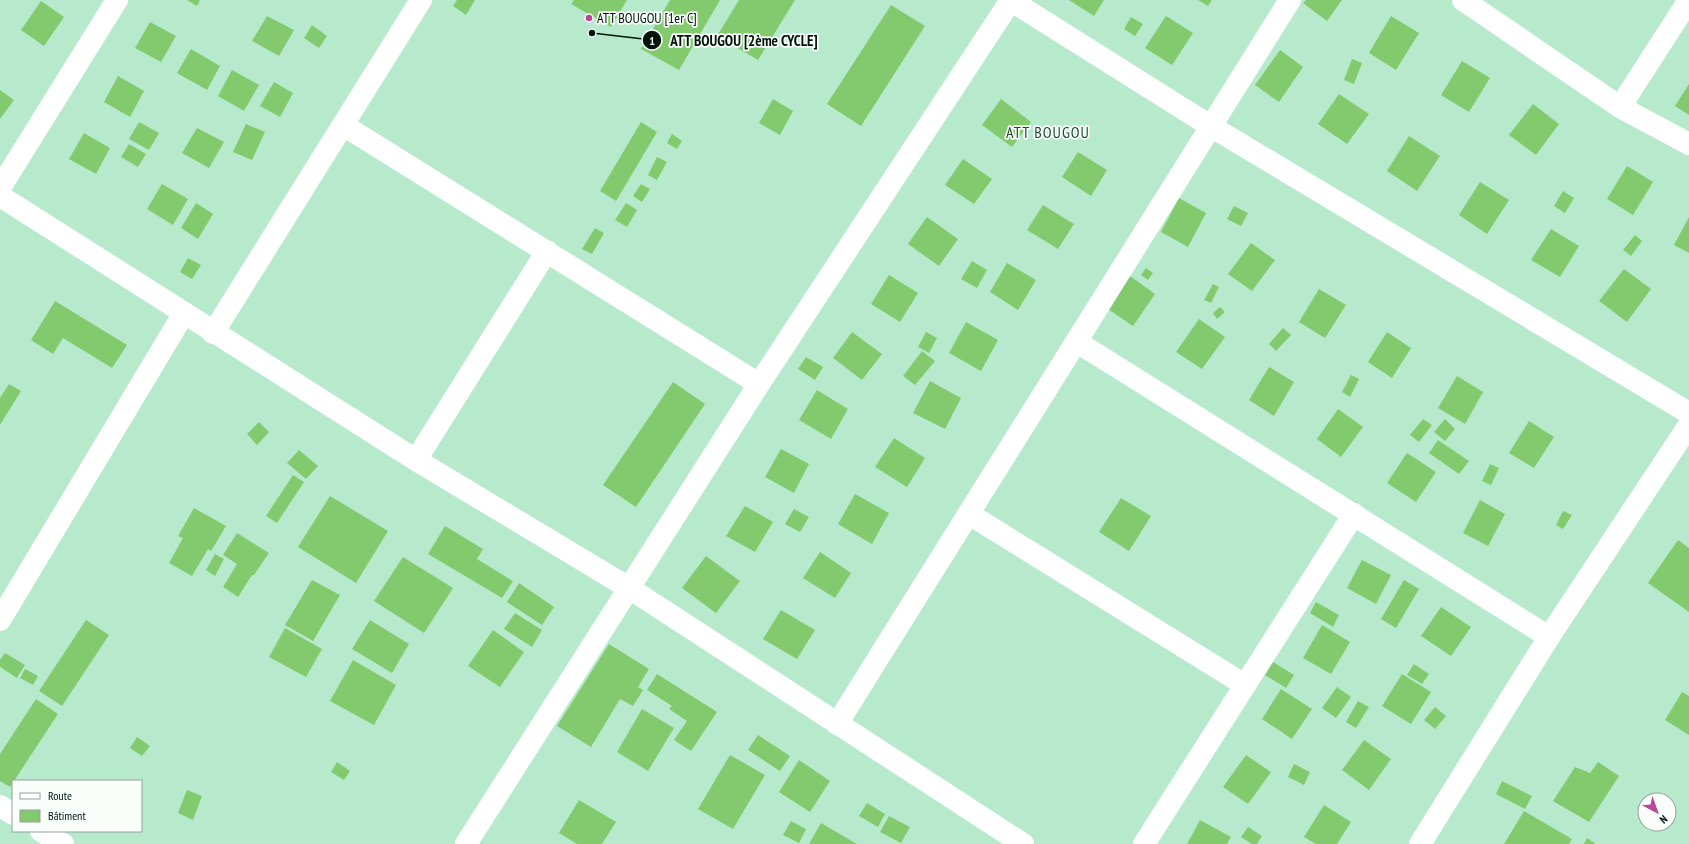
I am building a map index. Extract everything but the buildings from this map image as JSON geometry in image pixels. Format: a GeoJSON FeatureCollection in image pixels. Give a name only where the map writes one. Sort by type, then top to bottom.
{"type":"FeatureCollection","features":[{"type":"Feature","properties":{"kind":"street"},"geometry":{"type":"LineString","coordinates":[[0,188],[117,0]]}},
{"type":"Feature","properties":{"kind":"street"},"geometry":{"type":"LineString","coordinates":[[213,333],[421,0]]}},
{"type":"Feature","properties":{"kind":"street"},"geometry":{"type":"LineString","coordinates":[[466,844],[759,384],[1011,0],[1212,127],[1689,413]]}},
{"type":"Feature","properties":{"kind":"street"},"geometry":{"type":"LineString","coordinates":[[837,724],[1212,127],[1290,0]]}},
{"type":"Feature","properties":{"kind":"street"},"geometry":{"type":"LineString","coordinates":[[1463,0],[1620,107],[1689,144]]}},
{"type":"Feature","properties":{"kind":"street"},"geometry":{"type":"LineString","coordinates":[[1620,107],[1689,0]]}},
{"type":"Feature","properties":{"kind":"street"},"geometry":{"type":"LineString","coordinates":[[343,124],[547,250],[759,384]]}},
{"type":"Feature","properties":{"kind":"street"},"geometry":{"type":"LineString","coordinates":[[0,196],[213,333],[416,460],[628,588],[1023,844]]}},
{"type":"Feature","properties":{"kind":"street"},"geometry":{"type":"LineString","coordinates":[[416,460],[547,250]]}},
{"type":"Feature","properties":{"kind":"street"},"geometry":{"type":"LineString","coordinates":[[0,620],[184,313]]}},
{"type":"Feature","properties":{"kind":"street"},"geometry":{"type":"LineString","coordinates":[[1077,342],[1354,514],[1548,637]]}},
{"type":"Feature","properties":{"kind":"street"},"geometry":{"type":"LineString","coordinates":[[1420,844],[1548,637],[1689,426]]}},
{"type":"Feature","properties":{"kind":"street"},"geometry":{"type":"LineString","coordinates":[[969,514],[1245,685]]}},
{"type":"Feature","properties":{"kind":"street"},"geometry":{"type":"LineString","coordinates":[[1144,844],[1354,514]]}},
{"type":"Feature","properties":{"kind":"street"},"geometry":{"type":"LineString","coordinates":[[0,806],[12,813]]}},
{"type":"Feature","properties":{"kind":"street"},"geometry":{"type":"LineString","coordinates":[[43,832],[62,844]]}},
{"type":"Feature","properties":{"kind":"place","name":"ATT BOUGOU [1er C]"},"geometry":{"type":"Point","coordinates":[589,18]}},
{"type":"Feature","properties":{"kind":"place","name":"ATT BOUGOU [2ème CYCLE]"},"geometry":{"type":"Point","coordinates":[592,33]}},
{"type":"Feature","properties":{"kind":"district","name":"ATT BOUGOU"},"geometry":{"type":"Point","coordinates":[1048,132]}}]}
